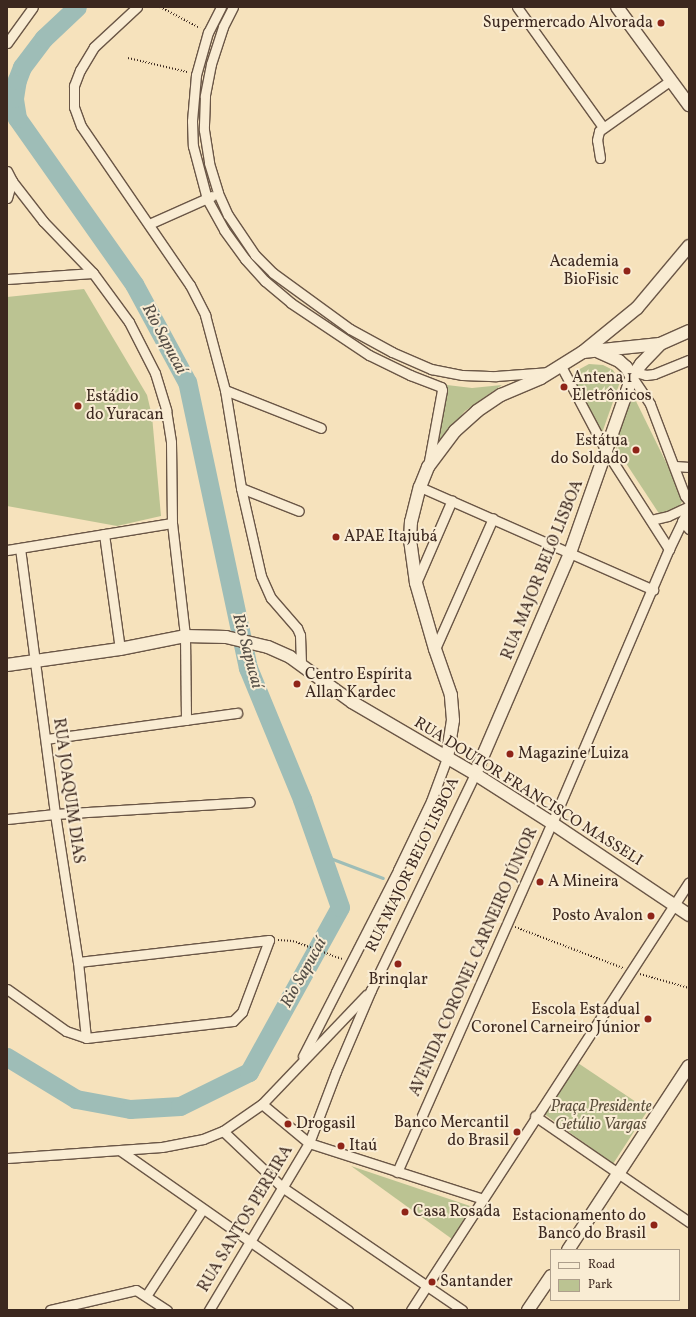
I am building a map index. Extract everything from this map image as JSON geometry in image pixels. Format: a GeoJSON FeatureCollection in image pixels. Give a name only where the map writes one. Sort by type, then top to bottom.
{"type":"FeatureCollection","features":[{"type":"Feature","properties":{"kind":"main road"},"geometry":{"type":"LineString","coordinates":[[617,7],[689,105]]}},
{"type":"Feature","properties":{"kind":"main road"},"geometry":{"type":"LineString","coordinates":[[447,758],[453,720],[451,695],[434,649],[416,583],[410,540],[410,528],[420,487],[428,467],[455,431],[477,411],[501,396],[557,369],[583,352],[636,308],[689,246]]}},
{"type":"Feature","properties":{"kind":"main road"},"geometry":{"type":"LineString","coordinates":[[583,352],[660,344],[689,331]]}},
{"type":"Feature","properties":{"kind":"main road"},"geometry":{"type":"LineString","coordinates":[[597,351],[619,361],[634,375],[641,364],[660,344]]}},
{"type":"Feature","properties":{"kind":"main road","name":"RUA MAJOR BELO LISBOA"},"geometry":{"type":"LineString","coordinates":[[475,774],[570,553],[634,375]]}},
{"type":"Feature","properties":{"kind":"main road","name":"RUA DOUTOR FRANCISCO MASSELI"},"geometry":{"type":"LineString","coordinates":[[7,664],[120,649],[185,636],[226,637],[251,641],[268,647],[290,657],[352,702],[475,774],[552,823],[689,915]]}},
{"type":"Feature","properties":{"kind":"main road"},"geometry":{"type":"LineString","coordinates":[[569,1249],[619,1175],[689,1066]]}},
{"type":"Feature","properties":{"kind":"main road"},"geometry":{"type":"LineString","coordinates":[[528,1310],[550,1277]]}},
{"type":"Feature","properties":{"kind":"street"},"geometry":{"type":"LineString","coordinates":[[7,43],[33,7]]}},
{"type":"Feature","properties":{"kind":"street"},"geometry":{"type":"LineString","coordinates":[[137,7],[94,47],[80,70],[74,86],[74,107],[82,126],[190,285],[205,315],[225,390],[241,488],[263,582],[271,598],[300,635],[301,665]]}},
{"type":"Feature","properties":{"kind":"street"},"geometry":{"type":"LineString","coordinates":[[221,7],[208,32],[196,75],[192,121],[193,146],[207,199],[224,230],[245,259],[265,281],[291,303],[369,355],[410,375],[439,386],[442,390],[428,467]]}},
{"type":"Feature","properties":{"kind":"street"},"geometry":{"type":"LineString","coordinates":[[233,7],[223,27],[211,64],[205,96],[204,130],[209,164],[218,193],[228,215],[255,255],[273,273],[350,329],[392,352],[431,369],[462,375],[496,376],[557,369],[606,451],[669,549]]}},
{"type":"Feature","properties":{"kind":"street"},"geometry":{"type":"LineString","coordinates":[[517,7],[603,127]]}},
{"type":"Feature","properties":{"kind":"street"},"geometry":{"type":"LineString","coordinates":[[600,158],[597,140],[600,130],[671,80]]}},
{"type":"Feature","properties":{"kind":"street"},"geometry":{"type":"LineString","coordinates":[[7,171],[12,181],[43,221],[93,273],[130,322],[155,373],[166,410],[171,442],[172,523],[185,636],[186,720]]}},
{"type":"Feature","properties":{"kind":"street"},"geometry":{"type":"LineString","coordinates":[[7,198],[12,181]]}},
{"type":"Feature","properties":{"kind":"street"},"geometry":{"type":"LineString","coordinates":[[149,224],[218,193]]}},
{"type":"Feature","properties":{"kind":"street"},"geometry":{"type":"LineString","coordinates":[[7,279],[93,273]]}},
{"type":"Feature","properties":{"kind":"street"},"geometry":{"type":"LineString","coordinates":[[689,360],[654,374],[634,375],[650,404],[675,466],[685,496],[689,501]]}},
{"type":"Feature","properties":{"kind":"street"},"geometry":{"type":"LineString","coordinates":[[225,390],[321,428]]}},
{"type":"Feature","properties":{"kind":"street"},"geometry":{"type":"LineString","coordinates":[[675,466],[689,467]]}},
{"type":"Feature","properties":{"kind":"street"},"geometry":{"type":"LineString","coordinates":[[420,487],[653,590]]}},
{"type":"Feature","properties":{"kind":"street"},"geometry":{"type":"LineString","coordinates":[[241,488],[299,511]]}},
{"type":"Feature","properties":{"kind":"street"},"geometry":{"type":"LineString","coordinates":[[416,583],[452,500]]}},
{"type":"Feature","properties":{"kind":"street"},"geometry":{"type":"LineString","coordinates":[[651,520],[668,516],[689,506]]}},
{"type":"Feature","properties":{"kind":"street","name":"AVENIDA CORONEL CARNEIRO JÚNIOR"},"geometry":{"type":"LineString","coordinates":[[397,1172],[506,923],[552,823],[653,590],[669,549],[689,506]]}},
{"type":"Feature","properties":{"kind":"street"},"geometry":{"type":"LineString","coordinates":[[434,649],[493,518]]}},
{"type":"Feature","properties":{"kind":"street"},"geometry":{"type":"LineString","coordinates":[[682,521],[689,529]]}},
{"type":"Feature","properties":{"kind":"street"},"geometry":{"type":"LineString","coordinates":[[7,550],[172,523]]}},
{"type":"Feature","properties":{"kind":"street"},"geometry":{"type":"LineString","coordinates":[[104,534],[120,649]]}},
{"type":"Feature","properties":{"kind":"street","name":"RUA JOAQUIM DIAS"},"geometry":{"type":"LineString","coordinates":[[20,548],[55,814],[78,962],[86,1038]]}},
{"type":"Feature","properties":{"kind":"street"},"geometry":{"type":"LineString","coordinates":[[46,739],[237,713]]}},
{"type":"Feature","properties":{"kind":"street"},"geometry":{"type":"LineString","coordinates":[[298,1064],[398,870],[431,801],[447,758]]}},
{"type":"Feature","properties":{"kind":"street","name":"RUA MAJOR BELO LISBOA"},"geometry":{"type":"LineString","coordinates":[[309,1143],[336,1072],[371,990],[475,774]]}},
{"type":"Feature","properties":{"kind":"street"},"geometry":{"type":"LineString","coordinates":[[7,819],[55,814],[250,802]]}},
{"type":"Feature","properties":{"kind":"street"},"geometry":{"type":"LineString","coordinates":[[411,1310],[689,882]]}},
{"type":"Feature","properties":{"kind":"street"},"geometry":{"type":"LineString","coordinates":[[7,989],[66,1032],[86,1038],[233,1021],[242,1012],[270,940],[78,962]]}},
{"type":"Feature","properties":{"kind":"street"},"geometry":{"type":"LineString","coordinates":[[7,1158],[162,1147],[204,1139],[223,1131],[262,1104],[298,1064],[371,990]]}},
{"type":"Feature","properties":{"kind":"street"},"geometry":{"type":"LineString","coordinates":[[262,1104],[309,1143],[483,1198]]}},
{"type":"Feature","properties":{"kind":"street"},"geometry":{"type":"LineString","coordinates":[[536,1116],[619,1175],[689,1222]]}},
{"type":"Feature","properties":{"kind":"street"},"geometry":{"type":"LineString","coordinates":[[223,1131],[282,1188],[462,1310]]}},
{"type":"Feature","properties":{"kind":"street","name":"RUA SANTOS PEREIRA"},"geometry":{"type":"LineString","coordinates":[[209,1310],[309,1143]]}},
{"type":"Feature","properties":{"kind":"street"},"geometry":{"type":"LineString","coordinates":[[121,1151],[202,1210],[348,1310]]}},
{"type":"Feature","properties":{"kind":"street"},"geometry":{"type":"LineString","coordinates":[[146,1296],[202,1210]]}},
{"type":"Feature","properties":{"kind":"street"},"geometry":{"type":"LineString","coordinates":[[50,1310],[136,1290],[167,1310]]}},
{"type":"Feature","properties":{"kind":"path"},"geometry":{"type":"LineString","coordinates":[[160,7],[208,32]]}},
{"type":"Feature","properties":{"kind":"path"},"geometry":{"type":"LineString","coordinates":[[128,58],[196,75]]}},
{"type":"Feature","properties":{"kind":"path"},"geometry":{"type":"LineString","coordinates":[[506,923],[631,972],[689,988]]}},
{"type":"Feature","properties":{"kind":"path"},"geometry":{"type":"LineString","coordinates":[[270,940],[293,941],[342,959]]}},
{"type":"Feature","properties":{"kind":"green space","name":"Estádio do Yuracan"},"geometry":{"type":"Polygon","coordinates":[[[84,289],[147,395],[152,416],[161,516],[117,526],[7,506],[7,297],[84,289]]]}},
{"type":"Feature","properties":{"kind":"green space"},"geometry":{"type":"Polygon","coordinates":[[[589,364],[603,365],[613,370],[620,382],[602,433],[573,381],[578,370],[589,364]]]}},
{"type":"Feature","properties":{"kind":"green space"},"geometry":{"type":"Polygon","coordinates":[[[447,385],[472,388],[502,385],[465,411],[437,444],[447,385]]]}},
{"type":"Feature","properties":{"kind":"green space"},"geometry":{"type":"Polygon","coordinates":[[[632,393],[684,499],[675,512],[660,515],[614,445],[632,393]]]}},
{"type":"Feature","properties":{"kind":"green space","name":"Praça Presidente Getúlio Vargas"},"geometry":{"type":"Polygon","coordinates":[[[575,1061],[648,1110],[613,1164],[543,1113],[575,1061]]]}},
{"type":"Feature","properties":{"kind":"green space"},"geometry":{"type":"Polygon","coordinates":[[[351,1166],[473,1207],[452,1239],[351,1166]]]}},
{"type":"Feature","properties":{"kind":"waterway","name":"Rio Sapucaí"},"geometry":{"type":"LineString","coordinates":[[7,1057],[76,1099],[130,1109],[180,1106],[249,1072],[340,907],[302,799],[248,668],[187,382],[134,284],[17,118],[14,98],[17,80],[22,67],[44,38],[77,7]]}},
{"type":"Feature","properties":{"kind":"waterway"},"geometry":{"type":"LineString","coordinates":[[322,855],[383,878]]}},
{"type":"Feature","properties":{"kind":"place","name":"Supermercado Alvorada"},"geometry":{"type":"Point","coordinates":[661,23]}},
{"type":"Feature","properties":{"kind":"place","name":"Academia BioFisic"},"geometry":{"type":"Point","coordinates":[627,271]}},
{"type":"Feature","properties":{"kind":"place","name":"Antena 1 Eletrônicos"},"geometry":{"type":"Point","coordinates":[564,387]}},
{"type":"Feature","properties":{"kind":"place","name":"Estádio do Yuracan"},"geometry":{"type":"Point","coordinates":[78,406]}},
{"type":"Feature","properties":{"kind":"place","name":"Estátua do Soldado"},"geometry":{"type":"Point","coordinates":[636,450]}},
{"type":"Feature","properties":{"kind":"place","name":"APAE Itajubá"},"geometry":{"type":"Point","coordinates":[336,537]}},
{"type":"Feature","properties":{"kind":"place","name":"Centro Espírita Allan Kardec"},"geometry":{"type":"Point","coordinates":[297,684]}},
{"type":"Feature","properties":{"kind":"place","name":"Magazine Luiza"},"geometry":{"type":"Point","coordinates":[510,754]}},
{"type":"Feature","properties":{"kind":"place","name":"A Mineira"},"geometry":{"type":"Point","coordinates":[540,882]}},
{"type":"Feature","properties":{"kind":"place","name":"Posto Avalon"},"geometry":{"type":"Point","coordinates":[651,916]}},
{"type":"Feature","properties":{"kind":"place","name":"Brinqlar"},"geometry":{"type":"Point","coordinates":[398,964]}},
{"type":"Feature","properties":{"kind":"place","name":"Escola Estadual Coronel Carneiro Júnior"},"geometry":{"type":"Point","coordinates":[648,1019]}},
{"type":"Feature","properties":{"kind":"place","name":"Drogasil"},"geometry":{"type":"Point","coordinates":[288,1124]}},
{"type":"Feature","properties":{"kind":"place","name":"Banco Mercantil do Brasil"},"geometry":{"type":"Point","coordinates":[517,1132]}},
{"type":"Feature","properties":{"kind":"place","name":"Itaú"},"geometry":{"type":"Point","coordinates":[341,1146]}},
{"type":"Feature","properties":{"kind":"place","name":"Casa Rosada"},"geometry":{"type":"Point","coordinates":[405,1212]}},
{"type":"Feature","properties":{"kind":"place","name":"Estacionamento do Banco do Brasil"},"geometry":{"type":"Point","coordinates":[654,1225]}},
{"type":"Feature","properties":{"kind":"place","name":"Santander"},"geometry":{"type":"Point","coordinates":[432,1282]}}]}
